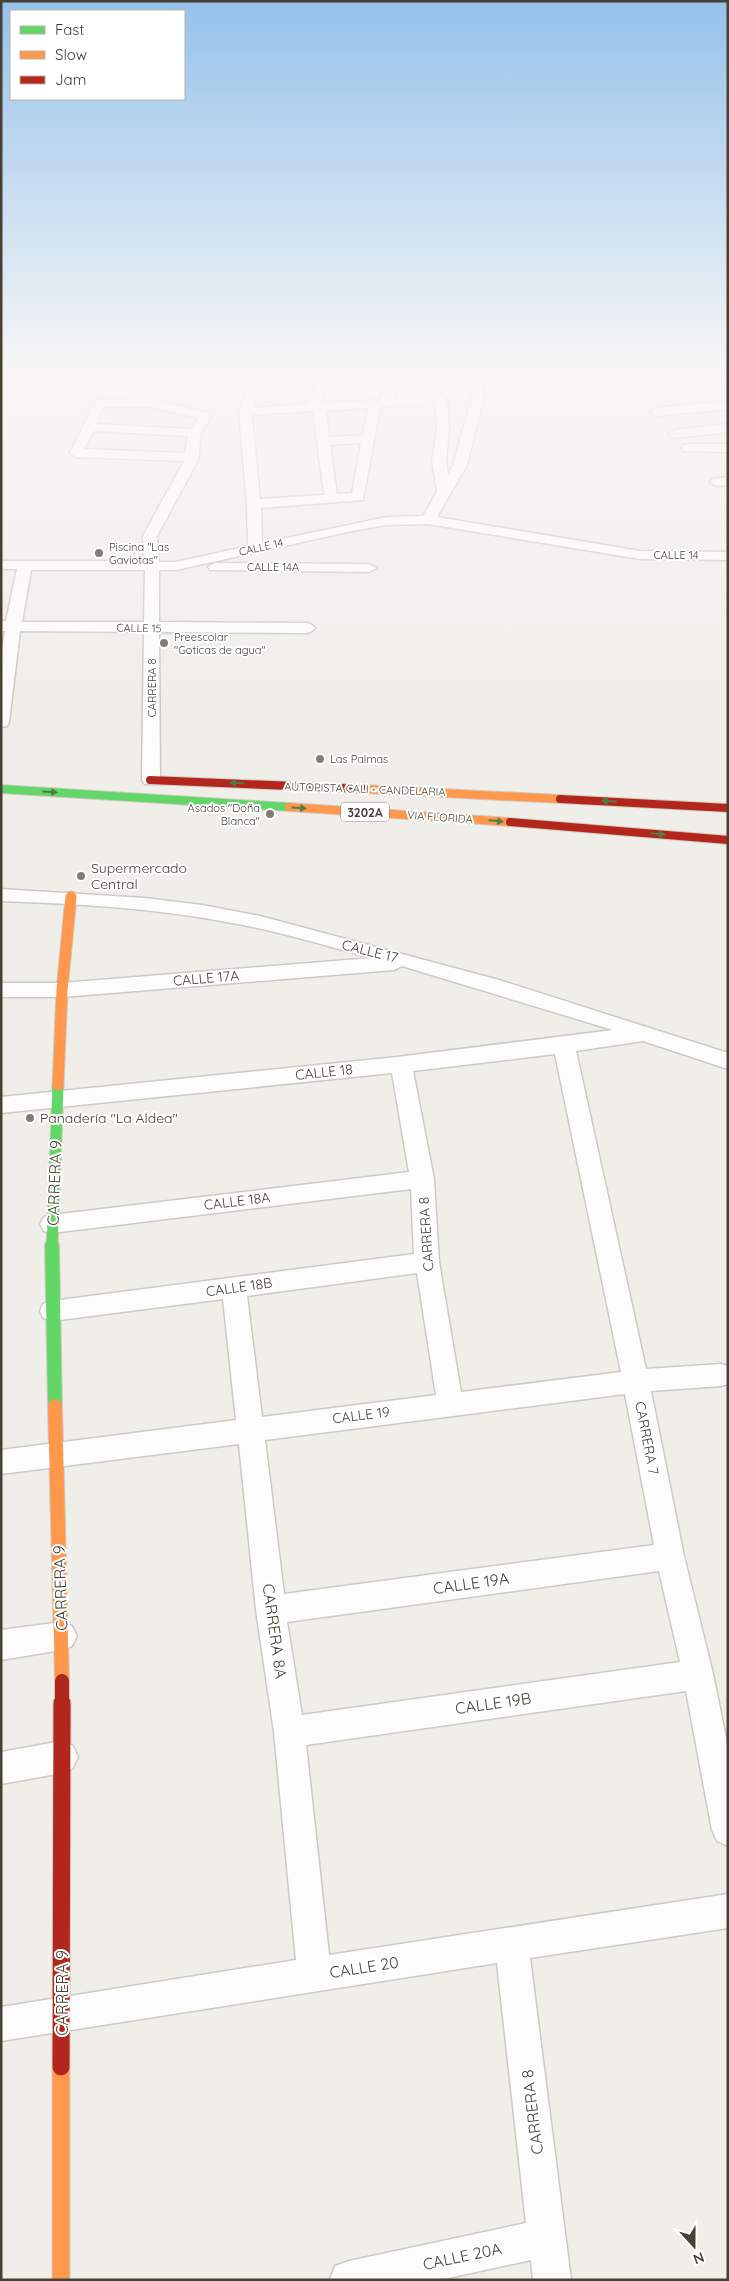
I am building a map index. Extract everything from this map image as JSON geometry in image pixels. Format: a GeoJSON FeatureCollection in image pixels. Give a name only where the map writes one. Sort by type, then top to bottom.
{"type":"FeatureCollection","features":[{"type":"Feature","properties":{"kind":"main road","name":"AUTOPISTA CALI - CANDELARIA"},"geometry":{"type":"LineString","coordinates":[[147,779],[462,793],[728,808]]}},
{"type":"Feature","properties":{"kind":"main road","name":"VIA FLORIDA"},"geometry":{"type":"LineString","coordinates":[[1,789],[454,817],[728,840]]}},
{"type":"Feature","properties":{"kind":"main road","name":"CARRERA 9"},"geometry":{"type":"LineString","coordinates":[[62,2280],[62,1636],[55,1455],[52,1224],[62,990],[71,897]]}},
{"type":"Feature","properties":{"kind":"street"},"geometry":{"type":"LineString","coordinates":[[152,566],[150,536],[181,480]]}},
{"type":"Feature","properties":{"kind":"street"},"geometry":{"type":"LineString","coordinates":[[252,480],[255,549]]}},
{"type":"Feature","properties":{"kind":"street"},"geometry":{"type":"LineString","coordinates":[[328,480],[331,499]]}},
{"type":"Feature","properties":{"kind":"street"},"geometry":{"type":"LineString","coordinates":[[254,504],[358,497],[361,480]]}},
{"type":"Feature","properties":{"kind":"street"},"geometry":{"type":"LineString","coordinates":[[442,480],[443,491]]}},
{"type":"Feature","properties":{"kind":"street"},"geometry":{"type":"LineString","coordinates":[[428,520],[450,480]]}},
{"type":"Feature","properties":{"kind":"street","name":"CALLE 14"},"geometry":{"type":"LineString","coordinates":[[1,565],[176,566],[352,527],[387,521],[428,520],[640,555],[728,556]]}},
{"type":"Feature","properties":{"kind":"street"},"geometry":{"type":"LineString","coordinates":[[1,722],[7,626],[25,565]]}},
{"type":"Feature","properties":{"kind":"street","name":"CARRERA 8"},"geometry":{"type":"LineString","coordinates":[[147,779],[152,566]]}},
{"type":"Feature","properties":{"kind":"street","name":"CALLE 14A"},"geometry":{"type":"LineString","coordinates":[[176,566],[369,568]]}},
{"type":"Feature","properties":{"kind":"street","name":"CALLE 15"},"geometry":{"type":"LineString","coordinates":[[7,626],[307,628]]}},
{"type":"Feature","properties":{"kind":"street","name":"CALLE 17"},"geometry":{"type":"LineString","coordinates":[[1,895],[71,897],[142,903],[232,916],[411,962],[646,1033],[728,1061]]}},
{"type":"Feature","properties":{"kind":"street","name":"CALLE 17A"},"geometry":{"type":"LineString","coordinates":[[1,990],[62,990],[411,962]]}},
{"type":"Feature","properties":{"kind":"street","name":"CALLE 18"},"geometry":{"type":"LineString","coordinates":[[1,1105],[564,1046],[646,1033]]}},
{"type":"Feature","properties":{"kind":"street","name":"CARRERA 7"},"geometry":{"type":"LineString","coordinates":[[564,1046],[636,1381],[670,1556],[698,1674],[728,1830]]}},
{"type":"Feature","properties":{"kind":"street","name":"CARRERA 8"},"geometry":{"type":"LineString","coordinates":[[400,1064],[422,1179],[426,1262],[450,1404]]}},
{"type":"Feature","properties":{"kind":"street","name":"CALLE 18A"},"geometry":{"type":"LineString","coordinates":[[52,1224],[422,1179]]}},
{"type":"Feature","properties":{"kind":"street","name":"CALLE 18B"},"geometry":{"type":"LineString","coordinates":[[52,1311],[426,1262]]}},
{"type":"Feature","properties":{"kind":"street","name":"CARRERA 8A"},"geometry":{"type":"LineString","coordinates":[[234,1288],[271,1610],[289,1732],[314,1974]]}},
{"type":"Feature","properties":{"kind":"street","name":"CALLE 19"},"geometry":{"type":"LineString","coordinates":[[1,1462],[636,1381],[721,1375]]}},
{"type":"Feature","properties":{"kind":"street","name":"CALLE 19A"},"geometry":{"type":"LineString","coordinates":[[271,1610],[670,1556]]}},
{"type":"Feature","properties":{"kind":"street"},"geometry":{"type":"LineString","coordinates":[[1,1645],[62,1636]]}},
{"type":"Feature","properties":{"kind":"street","name":"CALLE 19B"},"geometry":{"type":"LineString","coordinates":[[289,1732],[698,1674]]}},
{"type":"Feature","properties":{"kind":"street"},"geometry":{"type":"LineString","coordinates":[[1,1768],[62,1757]]}},
{"type":"Feature","properties":{"kind":"street","name":"CALLE 20"},"geometry":{"type":"LineString","coordinates":[[1,2024],[728,1911]]}},
{"type":"Feature","properties":{"kind":"street","name":"CARRERA 8"},"geometry":{"type":"LineString","coordinates":[[512,1945],[552,2280]]}},
{"type":"Feature","properties":{"kind":"street","name":"CALLE 20A"},"geometry":{"type":"LineString","coordinates":[[348,2280],[546,2238]]}},
{"type":"Feature","properties":{"kind":"traffic: fast"},"geometry":{"type":"LineString","coordinates":[[1,789],[289,807]]}},
{"type":"Feature","properties":{"kind":"traffic: fast"},"geometry":{"type":"LineString","coordinates":[[55,1406],[52,1224],[58,1085]]}},
{"type":"Feature","properties":{"kind":"traffic: slow"},"geometry":{"type":"LineString","coordinates":[[364,789],[560,799]]}},
{"type":"Feature","properties":{"kind":"traffic: slow"},"geometry":{"type":"LineString","coordinates":[[289,807],[510,822]]}},
{"type":"Feature","properties":{"kind":"traffic: slow"},"geometry":{"type":"LineString","coordinates":[[58,1085],[62,990],[71,897]]}},
{"type":"Feature","properties":{"kind":"traffic: slow"},"geometry":{"type":"LineString","coordinates":[[55,1406],[62,1681]]}},
{"type":"Feature","properties":{"kind":"traffic: slow"},"geometry":{"type":"LineString","coordinates":[[61,2067],[61,2280]]}},
{"type":"Feature","properties":{"kind":"traffic: jam"},"geometry":{"type":"LineString","coordinates":[[150,780],[364,789]]}},
{"type":"Feature","properties":{"kind":"traffic: jam"},"geometry":{"type":"LineString","coordinates":[[560,799],[728,808]]}},
{"type":"Feature","properties":{"kind":"traffic: jam"},"geometry":{"type":"LineString","coordinates":[[510,822],[728,840]]}},
{"type":"Feature","properties":{"kind":"traffic: jam"},"geometry":{"type":"LineString","coordinates":[[61,2067],[62,1681]]}},
{"type":"Feature","properties":{"kind":"place","name":"Piscina \"Las Gaviotas\""},"geometry":{"type":"Point","coordinates":[99,553]}},
{"type":"Feature","properties":{"kind":"place","name":"Preescolar \"Goticas de agua\""},"geometry":{"type":"Point","coordinates":[164,643]}},
{"type":"Feature","properties":{"kind":"place","name":"Las Palmas"},"geometry":{"type":"Point","coordinates":[320,759]}},
{"type":"Feature","properties":{"kind":"place","name":"Asados \"Doña Blanca\""},"geometry":{"type":"Point","coordinates":[270,814]}},
{"type":"Feature","properties":{"kind":"place","name":"Supermercado Central"},"geometry":{"type":"Point","coordinates":[81,876]}},
{"type":"Feature","properties":{"kind":"place","name":"Panadería \"La Aldea\""},"geometry":{"type":"Point","coordinates":[30,1118]}}]}
